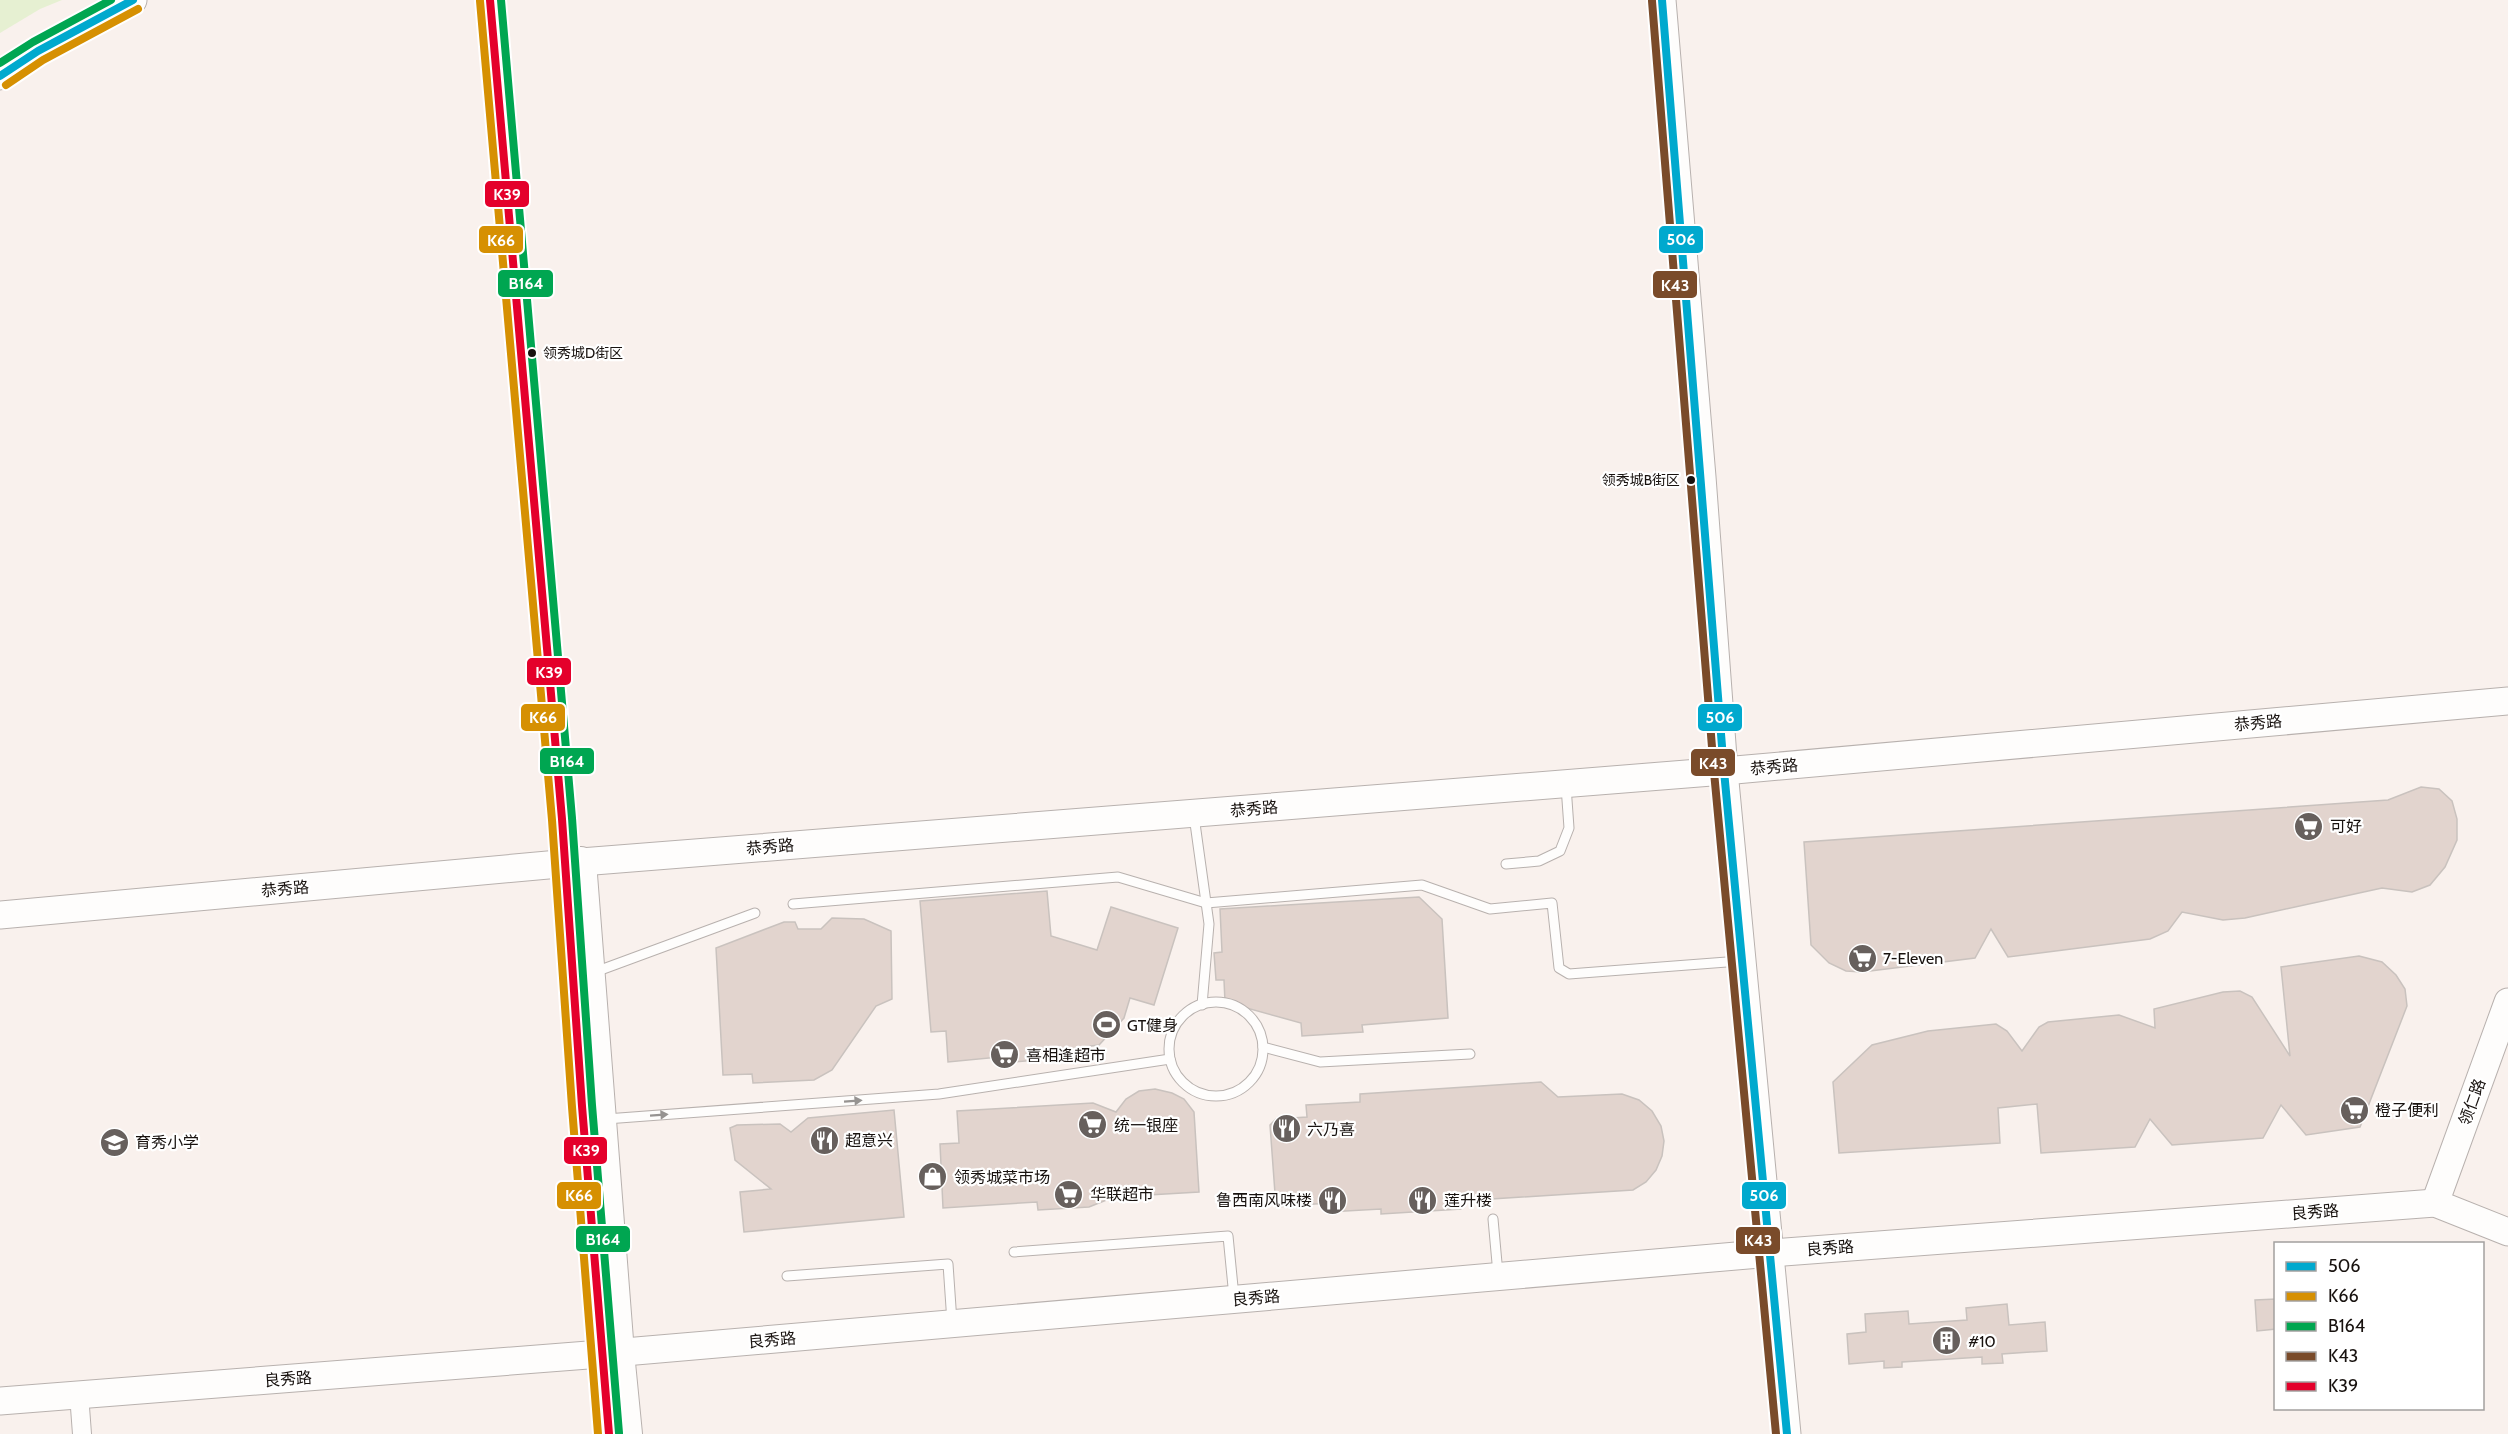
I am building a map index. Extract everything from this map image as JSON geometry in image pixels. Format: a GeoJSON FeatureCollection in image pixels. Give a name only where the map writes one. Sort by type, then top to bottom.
{"type":"FeatureCollection","features":[{"type":"Feature","properties":{"kind":"main road"},"geometry":{"type":"LineString","coordinates":[[573,863],[590,974],[601,1119],[610,1354],[609,1434]]}},
{"type":"Feature","properties":{"kind":"main road"},"geometry":{"type":"LineString","coordinates":[[573,863],[610,1354],[627,1434]]}},
{"type":"Feature","properties":{"kind":"street"},"geometry":{"type":"LineString","coordinates":[[0,76],[48,46],[133,0]]}},
{"type":"Feature","properties":{"kind":"street"},"geometry":{"type":"LineString","coordinates":[[490,0],[573,863]]}},
{"type":"Feature","properties":{"kind":"street"},"geometry":{"type":"LineString","coordinates":[[509,0],[573,863]]}},
{"type":"Feature","properties":{"kind":"street"},"geometry":{"type":"LineString","coordinates":[[1662,0],[1724,771],[1772,1253],[1787,1434]]}},
{"type":"Feature","properties":{"kind":"street","name":"恭秀路"},"geometry":{"type":"LineString","coordinates":[[0,915],[573,863],[1724,771],[2508,701]]}},
{"type":"Feature","properties":{"kind":"street","name":"领仁路"},"geometry":{"type":"LineString","coordinates":[[2435,1203],[2508,1002]]}},
{"type":"Feature","properties":{"kind":"street","name":"良秀路"},"geometry":{"type":"LineString","coordinates":[[0,1401],[610,1354],[1772,1253],[2435,1203],[2508,1232]]}},
{"type":"Feature","properties":{"kind":"street"},"geometry":{"type":"LineString","coordinates":[[78,1395],[82,1434]]}},
{"type":"Feature","properties":{"kind":"lane"},"geometry":{"type":"LineString","coordinates":[[1506,864],[1539,861],[1560,851],[1569,828],[1565,784]]}},
{"type":"Feature","properties":{"kind":"lane"},"geometry":{"type":"LineString","coordinates":[[1194,813],[1209,924],[1202,1005]]}},
{"type":"Feature","properties":{"kind":"lane"},"geometry":{"type":"LineString","coordinates":[[793,904],[1118,877],[1206,903],[1422,885],[1490,909],[1552,903],[1559,968],[1569,974],[1742,961]]}},
{"type":"Feature","properties":{"kind":"lane"},"geometry":{"type":"LineString","coordinates":[[590,974],[755,913]]}},
{"type":"Feature","properties":{"kind":"lane"},"geometry":{"type":"LineString","coordinates":[[1210,1002],[1226,1003],[1240,1008],[1252,1018],[1260,1032],[1263,1047],[1261,1062],[1255,1076],[1244,1087],[1230,1094],[1215,1096],[1199,1093],[1186,1085],[1176,1073],[1170,1059],[1169,1043],[1173,1029],[1182,1016],[1210,1002]]}},
{"type":"Feature","properties":{"kind":"lane"},"geometry":{"type":"LineString","coordinates":[[1263,1047],[1320,1062],[1470,1054]]}},
{"type":"Feature","properties":{"kind":"lane"},"geometry":{"type":"LineString","coordinates":[[601,1119],[939,1094],[1170,1059]]}},
{"type":"Feature","properties":{"kind":"lane"},"geometry":{"type":"LineString","coordinates":[[1493,1219],[1498,1276]]}},
{"type":"Feature","properties":{"kind":"lane"},"geometry":{"type":"LineString","coordinates":[[1014,1252],[1228,1236],[1234,1300]]}},
{"type":"Feature","properties":{"kind":"lane"},"geometry":{"type":"LineString","coordinates":[[786,1276],[948,1264],[952,1324]]}},
{"type":"Feature","properties":{"kind":"green space"},"geometry":{"type":"Polygon","coordinates":[[[0,0],[62,0],[40,9],[0,33],[0,0]]]}},
{"type":"Feature","properties":{"kind":"building"},"geometry":{"type":"Polygon","coordinates":[[[2421,787],[2439,789],[2452,801],[2457,819],[2457,840],[2445,867],[2430,885],[2412,892],[2382,888],[2245,918],[2223,920],[2182,912],[2168,931],[2150,939],[2008,957],[1991,929],[1975,958],[1862,972],[1846,971],[1829,963],[1811,945],[1804,842],[2388,800],[2421,787]]]}},
{"type":"Feature","properties":{"kind":"building"},"geometry":{"type":"Polygon","coordinates":[[[1047,891],[1051,936],[1097,950],[1111,907],[1178,928],[1154,1005],[1130,998],[1124,1018],[1099,1045],[1075,1048],[1075,1052],[1049,1054],[1050,1059],[1000,1063],[999,1057],[948,1062],[946,1031],[931,1032],[920,901],[1047,891]]]}},
{"type":"Feature","properties":{"kind":"building"},"geometry":{"type":"Polygon","coordinates":[[[1419,897],[1442,919],[1448,1018],[1362,1025],[1363,1032],[1302,1036],[1301,1023],[1225,1002],[1224,980],[1216,980],[1214,953],[1222,952],[1220,909],[1419,897]]]}},
{"type":"Feature","properties":{"kind":"building"},"geometry":{"type":"Polygon","coordinates":[[[832,918],[864,919],[891,931],[892,999],[876,1006],[832,1070],[814,1080],[753,1083],[752,1074],[723,1075],[716,948],[784,922],[795,922],[798,929],[821,929],[832,918]]]}},
{"type":"Feature","properties":{"kind":"building"},"geometry":{"type":"Polygon","coordinates":[[[2359,956],[2382,962],[2396,975],[2405,989],[2407,1006],[2360,1127],[2306,1135],[2281,1105],[2263,1138],[2172,1145],[2150,1119],[2135,1147],[2041,1153],[2037,1104],[1998,1108],[2000,1143],[1839,1153],[1833,1082],[1872,1045],[1928,1031],[1996,1024],[2007,1031],[2022,1051],[2039,1027],[2048,1022],[2119,1015],[2155,1028],[2154,1009],[2223,992],[2240,991],[2252,997],[2290,1056],[2281,967],[2359,956]]]}},
{"type":"Feature","properties":{"kind":"building"},"geometry":{"type":"Polygon","coordinates":[[[1541,1082],[1558,1097],[1622,1094],[1639,1100],[1652,1111],[1661,1126],[1664,1141],[1662,1156],[1656,1170],[1646,1182],[1633,1190],[1461,1201],[1461,1209],[1381,1214],[1381,1209],[1328,1212],[1328,1203],[1276,1207],[1270,1125],[1276,1119],[1307,1117],[1306,1105],[1360,1102],[1360,1094],[1541,1082]]]}},
{"type":"Feature","properties":{"kind":"building"},"geometry":{"type":"Polygon","coordinates":[[[1155,1089],[1184,1099],[1194,1112],[1199,1192],[1114,1197],[1089,1207],[1038,1210],[1037,1202],[943,1208],[940,1144],[959,1143],[957,1111],[1093,1103],[1116,1112],[1126,1099],[1139,1091],[1155,1089]]]}},
{"type":"Feature","properties":{"kind":"building"},"geometry":{"type":"Polygon","coordinates":[[[894,1110],[904,1217],[744,1232],[740,1192],[771,1189],[735,1160],[730,1128],[737,1125],[780,1124],[791,1132],[808,1118],[894,1110]]]}},
{"type":"Feature","properties":{"kind":"building"},"geometry":{"type":"Polygon","coordinates":[[[2274,1299],[2274,1329],[2257,1331],[2255,1300],[2274,1299]]]}},
{"type":"Feature","properties":{"kind":"building","name":"#10"},"geometry":{"type":"Polygon","coordinates":[[[2007,1304],[2009,1325],[2045,1322],[2047,1351],[2002,1354],[2003,1363],[1982,1364],[1982,1357],[1902,1362],[1902,1367],[1884,1368],[1884,1361],[1849,1364],[1847,1334],[1866,1332],[1865,1314],[1908,1311],[1909,1324],[1967,1320],[1966,1308],[2007,1304]]]}},
{"type":"Feature","properties":{"kind":"transit line","name":"B164"},"geometry":{"type":"LineString","coordinates":[[0,63],[33,42],[111,0]]}},
{"type":"Feature","properties":{"kind":"transit line","name":"506"},"geometry":{"type":"LineString","coordinates":[[0,76],[38,51],[133,0]]}},
{"type":"Feature","properties":{"kind":"transit line","name":"K39"},"geometry":{"type":"LineString","coordinates":[[490,0],[562,819],[582,1106],[609,1434]]}},
{"type":"Feature","properties":{"kind":"transit line","name":"B164"},"geometry":{"type":"LineString","coordinates":[[501,0],[572,818],[592,1105],[619,1433]]}},
{"type":"Feature","properties":{"kind":"transit line","name":"506"},"geometry":{"type":"LineString","coordinates":[[1662,0],[1724,771],[1787,1434]]}},
{"type":"Feature","properties":{"kind":"transit line","name":"K66"},"geometry":{"type":"LineString","coordinates":[[480,1],[552,820],[598,1434]]}},
{"type":"Feature","properties":{"kind":"transit line","name":"K43"},"geometry":{"type":"LineString","coordinates":[[1652,1],[1714,772],[1776,1434]]}},
{"type":"Feature","properties":{"kind":"transit line","name":"K66"},"geometry":{"type":"LineString","coordinates":[[6,85],[43,60],[138,9]]}},
{"type":"Feature","properties":{"kind":"place","name":"领秀城D街区"},"geometry":{"type":"Point","coordinates":[532,353]}},
{"type":"Feature","properties":{"kind":"place","name":"领秀城B街区"},"geometry":{"type":"Point","coordinates":[1691,480]}},
{"type":"Feature","properties":{"kind":"place","name":"可好"},"geometry":{"type":"Point","coordinates":[2309,826]}},
{"type":"Feature","properties":{"kind":"place","name":"7-Eleven"},"geometry":{"type":"Point","coordinates":[1862,958]}},
{"type":"Feature","properties":{"kind":"place","name":"GT健身"},"geometry":{"type":"Point","coordinates":[1106,1025]}},
{"type":"Feature","properties":{"kind":"place","name":"喜相逢超市"},"geometry":{"type":"Point","coordinates":[1005,1055]}},
{"type":"Feature","properties":{"kind":"place","name":"橙子便利"},"geometry":{"type":"Point","coordinates":[2354,1110]}},
{"type":"Feature","properties":{"kind":"place","name":"统一银座"},"geometry":{"type":"Point","coordinates":[1093,1125]}},
{"type":"Feature","properties":{"kind":"place","name":"六乃喜"},"geometry":{"type":"Point","coordinates":[1286,1129]}},
{"type":"Feature","properties":{"kind":"place","name":"超意兴"},"geometry":{"type":"Point","coordinates":[824,1140]}},
{"type":"Feature","properties":{"kind":"place","name":"育秀小学"},"geometry":{"type":"Point","coordinates":[114,1142]}},
{"type":"Feature","properties":{"kind":"place","name":"领秀城菜市场"},"geometry":{"type":"Point","coordinates":[933,1177]}},
{"type":"Feature","properties":{"kind":"place","name":"华联超市"},"geometry":{"type":"Point","coordinates":[1069,1194]}},
{"type":"Feature","properties":{"kind":"place","name":"鲁西南风味楼"},"geometry":{"type":"Point","coordinates":[1333,1200]}},
{"type":"Feature","properties":{"kind":"place","name":"莲升楼"},"geometry":{"type":"Point","coordinates":[1423,1200]}},
{"type":"Feature","properties":{"kind":"place","name":"#10"},"geometry":{"type":"Point","coordinates":[1947,1341]}}]}
